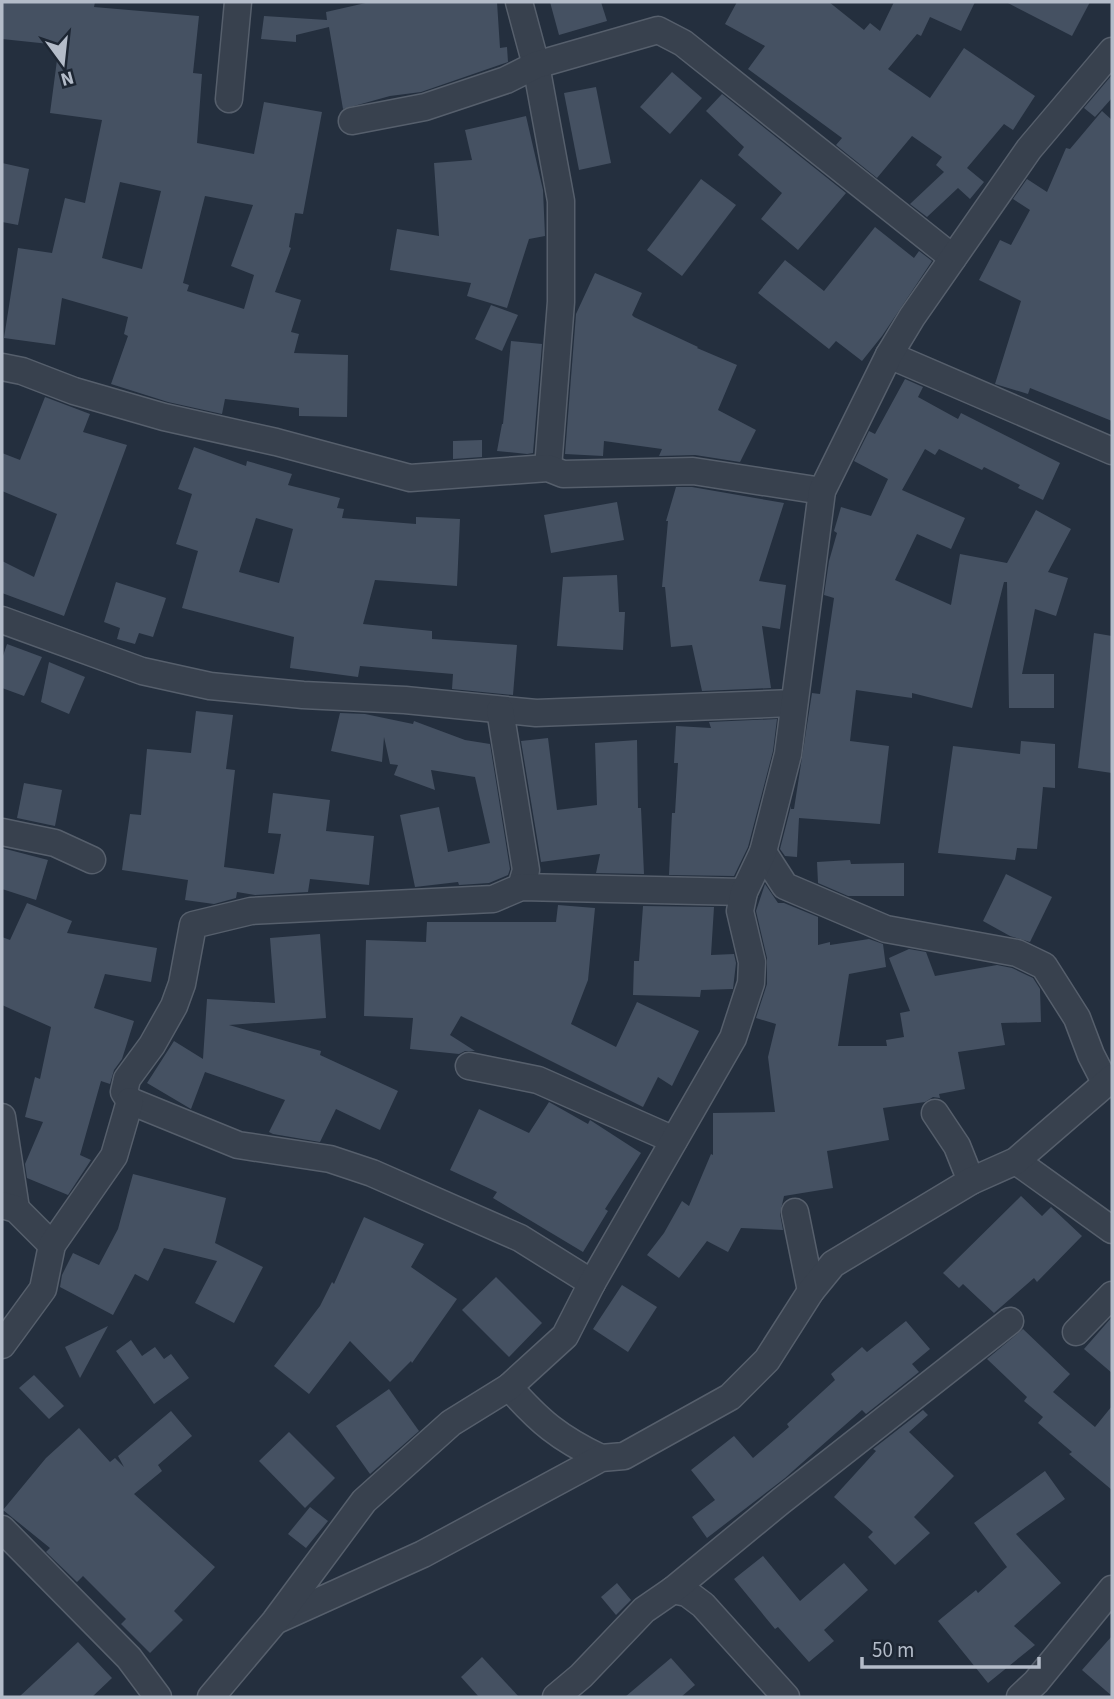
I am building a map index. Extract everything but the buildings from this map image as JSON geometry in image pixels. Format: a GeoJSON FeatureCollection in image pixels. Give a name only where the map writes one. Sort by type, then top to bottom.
{"type":"FeatureCollection","features":[{"type":"Feature","properties":{"kind":"street"},"geometry":{"type":"LineString","coordinates":[[229,99],[237,2]]}},
{"type":"Feature","properties":{"kind":"street"},"geometry":{"type":"LineString","coordinates":[[519,2],[536,65],[561,201],[561,302],[548,468]]}},
{"type":"Feature","properties":{"kind":"street"},"geometry":{"type":"LineString","coordinates":[[352,121],[425,107],[506,80],[536,65],[658,30],[683,43],[953,258]]}},
{"type":"Feature","properties":{"kind":"street"},"geometry":{"type":"LineString","coordinates":[[211,1697],[275,1621],[364,1501],[451,1423],[509,1387],[565,1336],[592,1283],[733,1038],[751,983],[752,962],[740,911],[744,892],[763,852],[788,754],[822,491],[889,355],[912,317],[1029,149],[1112,53]]}},
{"type":"Feature","properties":{"kind":"street"},"geometry":{"type":"LineString","coordinates":[[889,355],[1112,451]]}},
{"type":"Feature","properties":{"kind":"street"},"geometry":{"type":"LineString","coordinates":[[2,367],[164,417],[276,442],[410,478],[548,468],[563,474],[693,471],[822,491]]}},
{"type":"Feature","properties":{"kind":"street"},"geometry":{"type":"LineString","coordinates":[[2,620],[142,671],[210,686],[303,695],[405,700],[536,713],[794,703]]}},
{"type":"Feature","properties":{"kind":"street"},"geometry":{"type":"LineString","coordinates":[[500,710],[526,870],[521,887]]}},
{"type":"Feature","properties":{"kind":"street"},"geometry":{"type":"LineString","coordinates":[[2,832],[55,843],[92,860]]}},
{"type":"Feature","properties":{"kind":"street"},"geometry":{"type":"LineString","coordinates":[[275,1621],[423,1554],[601,1458],[624,1455],[730,1397],[767,1360],[811,1291],[834,1264],[971,1181],[1016,1161],[1109,1081],[1091,1055],[1077,1017],[1044,966],[1017,953],[886,929],[785,886],[763,852]]}},
{"type":"Feature","properties":{"kind":"street"},"geometry":{"type":"LineString","coordinates":[[592,1283],[520,1238],[372,1173],[330,1159],[238,1145],[130,1101],[124,1092],[127,1080],[152,1045],[174,1006],[182,984],[193,925],[251,911],[493,899],[521,887],[744,892]]}},
{"type":"Feature","properties":{"kind":"street"},"geometry":{"type":"LineString","coordinates":[[469,1066],[538,1080],[674,1140]]}},
{"type":"Feature","properties":{"kind":"street"},"geometry":{"type":"LineString","coordinates":[[2,1345],[43,1289],[52,1245],[114,1156],[130,1101]]}},
{"type":"Feature","properties":{"kind":"street"},"geometry":{"type":"LineString","coordinates":[[934,1113],[957,1146],[971,1181]]}},
{"type":"Feature","properties":{"kind":"street"},"geometry":{"type":"LineString","coordinates":[[2,1117],[9,1207],[52,1245]]}},
{"type":"Feature","properties":{"kind":"street"},"geometry":{"type":"LineString","coordinates":[[1016,1161],[1112,1230]]}},
{"type":"Feature","properties":{"kind":"street"},"geometry":{"type":"LineString","coordinates":[[795,1212],[811,1291]]}},
{"type":"Feature","properties":{"kind":"street"},"geometry":{"type":"LineString","coordinates":[[1076,1332],[1112,1295]]}},
{"type":"Feature","properties":{"kind":"street"},"geometry":{"type":"LineString","coordinates":[[556,1697],[581,1676],[644,1610],[673,1590],[931,1381],[946,1373],[1010,1321]]}},
{"type":"Feature","properties":{"kind":"street"},"geometry":{"type":"LineString","coordinates":[[509,1387],[537,1419],[573,1445],[601,1458]]}},
{"type":"Feature","properties":{"kind":"street"},"geometry":{"type":"LineString","coordinates":[[2,1529],[129,1658],[159,1697]]}},
{"type":"Feature","properties":{"kind":"street"},"geometry":{"type":"LineString","coordinates":[[698,1569],[703,1605]]}},
{"type":"Feature","properties":{"kind":"street"},"geometry":{"type":"LineString","coordinates":[[1020,1697],[1036,1682],[1112,1589]]}},
{"type":"Feature","properties":{"kind":"street"},"geometry":{"type":"LineString","coordinates":[[673,1590],[687,1593],[703,1605],[786,1697]]}}]}
